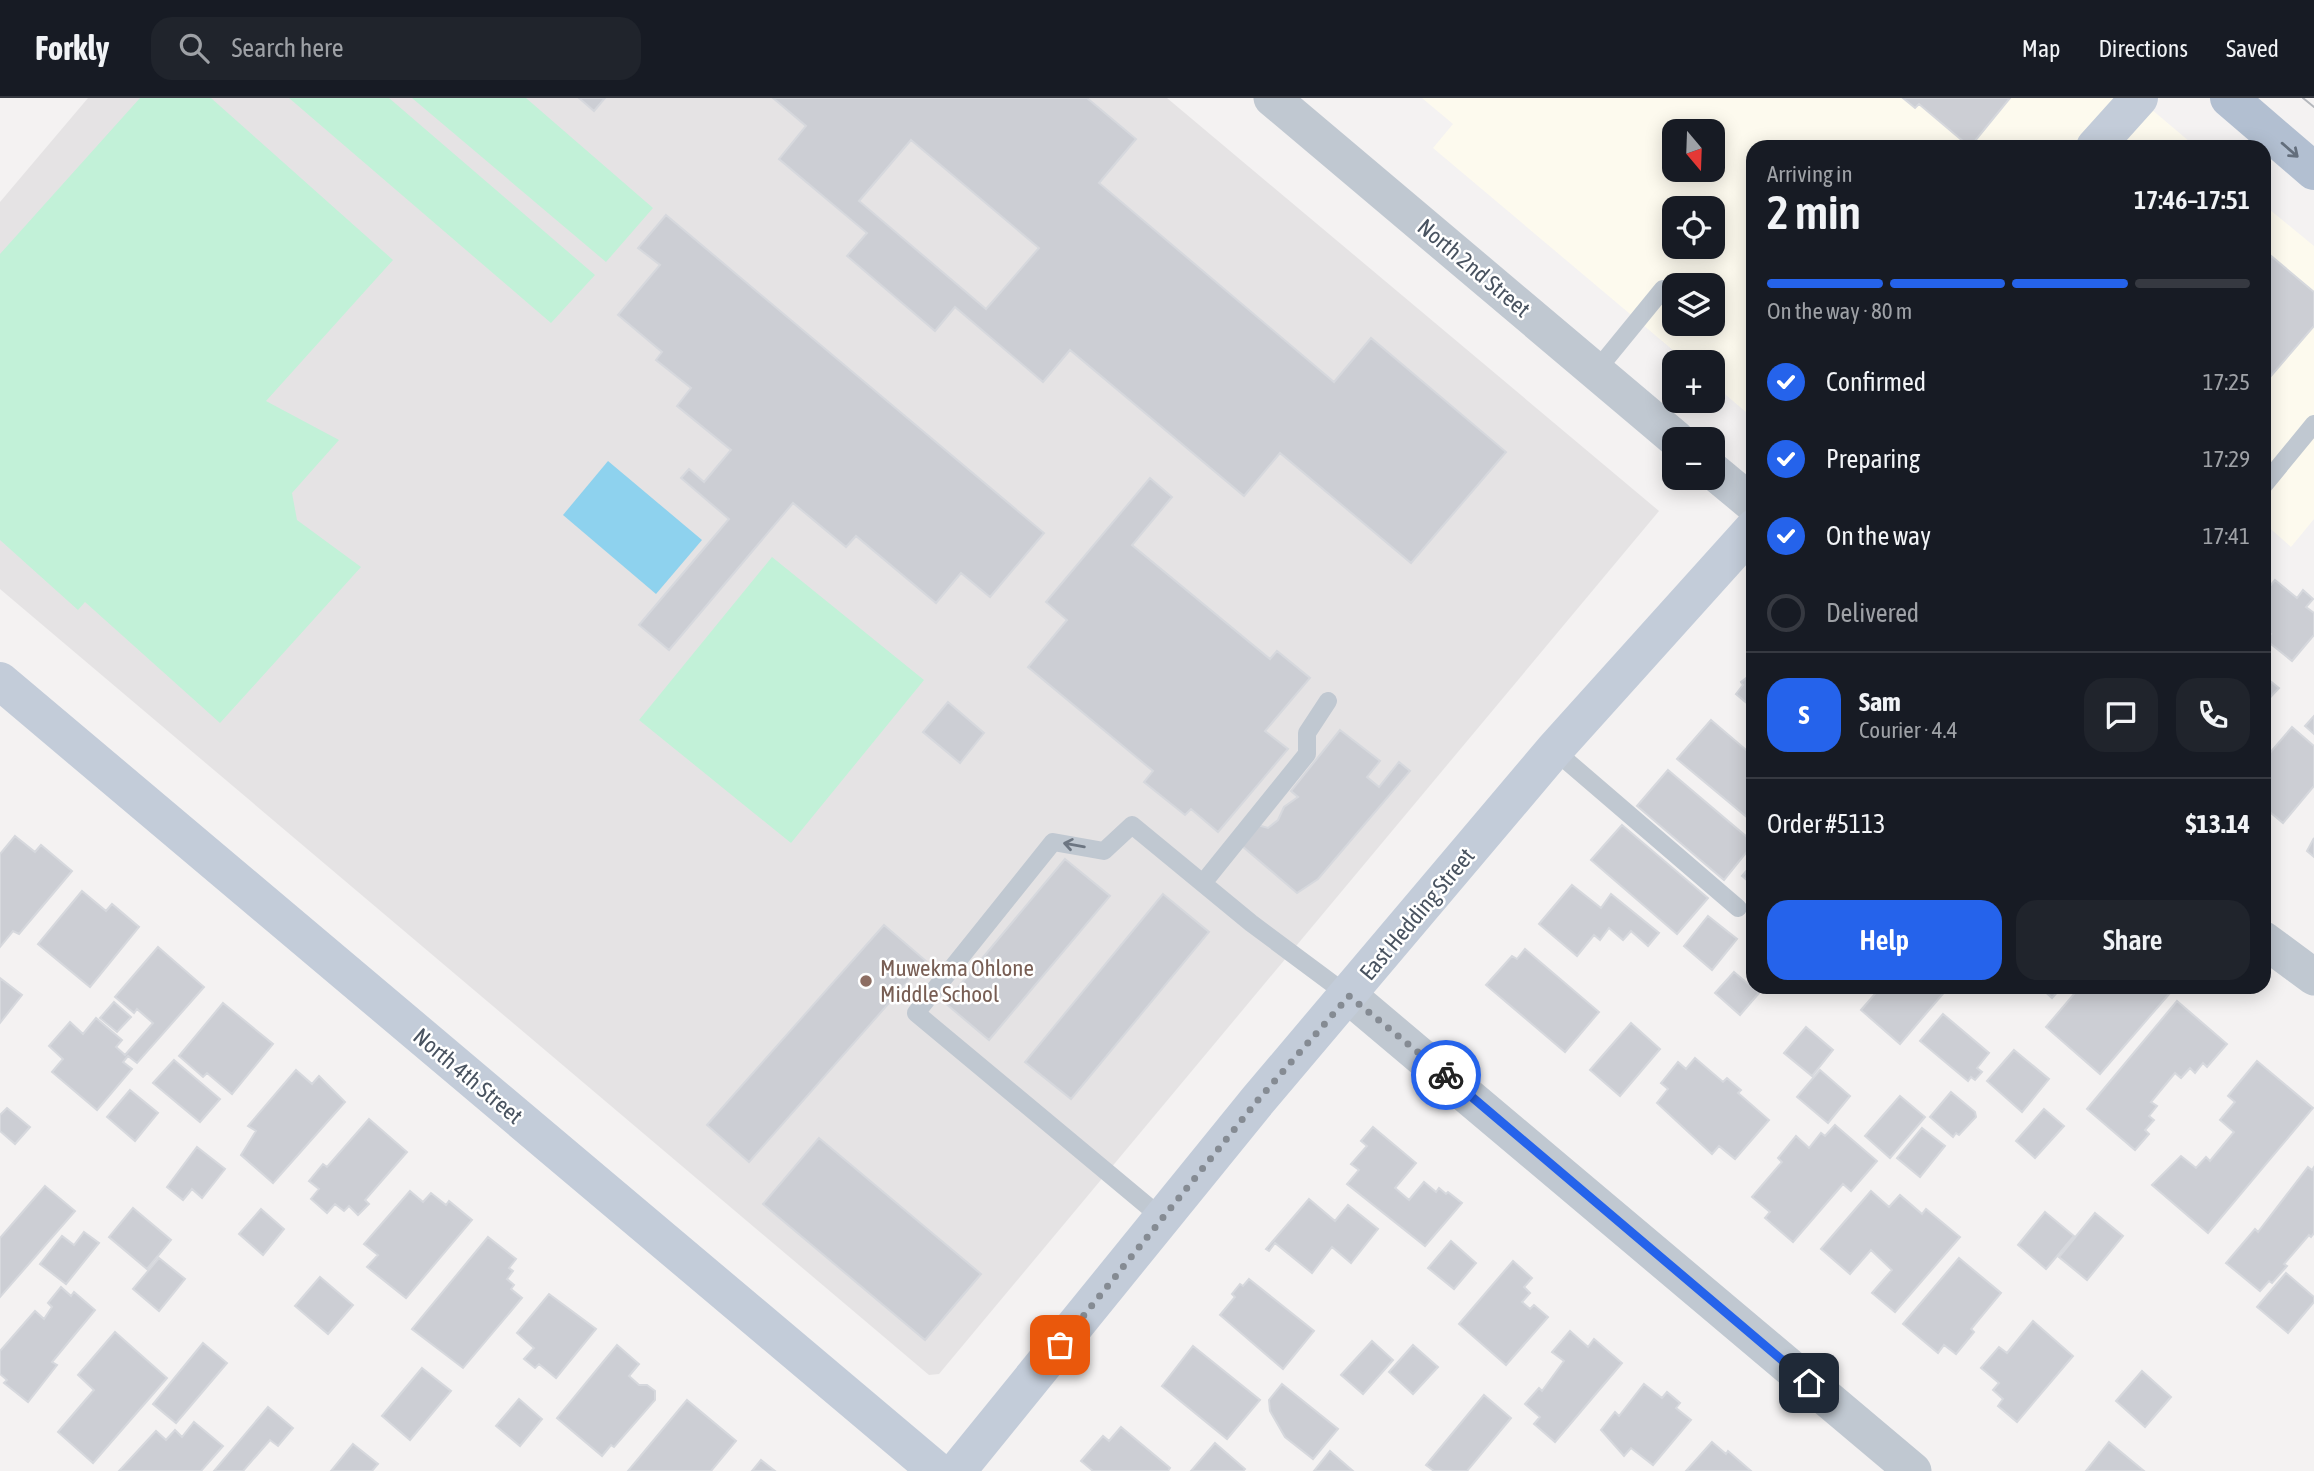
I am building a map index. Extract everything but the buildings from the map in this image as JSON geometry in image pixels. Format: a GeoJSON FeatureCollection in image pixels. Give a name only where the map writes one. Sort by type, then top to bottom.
{"type":"FeatureCollection","features":[{"type":"Feature","properties":{"kind":"main road"},"geometry":{"type":"LineString","coordinates":[[2101,140],[2139,98]]}},
{"type":"Feature","properties":{"kind":"main road"},"geometry":{"type":"LineString","coordinates":[[2229,98],[2314,171]]}},
{"type":"Feature","properties":{"kind":"main road","name":"East Hedding Street"},"geometry":{"type":"LineString","coordinates":[[957,1471],[1162,1218],[1555,750],[1746,537]]}},
{"type":"Feature","properties":{"kind":"main road","name":"North 4th Street"},"geometry":{"type":"LineString","coordinates":[[0,681],[937,1471]]}},
{"type":"Feature","properties":{"kind":"street","name":"North 2nd Street"},"geometry":{"type":"LineString","coordinates":[[1272,98],[1662,427]]}},
{"type":"Feature","properties":{"kind":"street"},"geometry":{"type":"LineString","coordinates":[[1725,481],[1746,498]]}},
{"type":"Feature","properties":{"kind":"street"},"geometry":{"type":"LineString","coordinates":[[2271,945],[2314,977]]}},
{"type":"Feature","properties":{"kind":"street"},"geometry":{"type":"LineString","coordinates":[[1349,996],[1913,1471]]}},
{"type":"Feature","properties":{"kind":"lane"},"geometry":{"type":"LineString","coordinates":[[1596,371],[1662,290]]}},
{"type":"Feature","properties":{"kind":"lane"},"geometry":{"type":"LineString","coordinates":[[2271,476],[2314,424]]}},
{"type":"Feature","properties":{"kind":"lane"},"geometry":{"type":"LineString","coordinates":[[1203,883],[1307,754],[1307,733],[1328,701]]}},
{"type":"Feature","properties":{"kind":"lane"},"geometry":{"type":"LineString","coordinates":[[1555,750],[1738,908]]}},
{"type":"Feature","properties":{"kind":"lane"},"geometry":{"type":"LineString","coordinates":[[1162,1218],[916,1013],[1053,842],[1104,851],[1132,825],[1349,996]]}},
{"type":"Feature","properties":{"kind":"shaded area","name":"Muwekma Ohlone Middle School"},"geometry":{"type":"Polygon","coordinates":[[[88,98],[1167,98],[1659,511],[939,1374],[929,1375],[0,589],[0,202],[88,98]]]}},
{"type":"Feature","properties":{"kind":"shaded area"},"geometry":{"type":"Polygon","coordinates":[[[1422,98],[2138,98],[2188,140],[1746,140],[1746,412],[1725,394],[1725,350],[1673,350],[1433,148],[1453,124],[1422,98]]]}},
{"type":"Feature","properties":{"kind":"shaded area"},"geometry":{"type":"Polygon","coordinates":[[[2271,211],[2314,246],[2314,519],[2291,547],[2271,529],[2271,211]]]}},
{"type":"Feature","properties":{"kind":"green space"},"geometry":{"type":"Polygon","coordinates":[[[140,98],[211,98],[393,260],[266,401],[339,440],[292,493],[297,520],[361,567],[220,723],[85,602],[78,610],[0,540],[0,254],[140,98]]]}},
{"type":"Feature","properties":{"kind":"green space"},"geometry":{"type":"Polygon","coordinates":[[[289,98],[389,98],[595,275],[551,323],[289,98]]]}},
{"type":"Feature","properties":{"kind":"green space"},"geometry":{"type":"Polygon","coordinates":[[[412,98],[526,98],[653,208],[606,262],[412,98]]]}},
{"type":"Feature","properties":{"kind":"green space"},"geometry":{"type":"Polygon","coordinates":[[[772,557],[924,680],[791,843],[639,720],[772,557]]]}},
{"type":"Feature","properties":{"kind":"water"},"geometry":{"type":"Polygon","coordinates":[[[608,461],[702,540],[656,594],[563,515],[608,461]]]}},
{"type":"Feature","properties":{"kind":"tram line"},"geometry":{"type":"LineString","coordinates":[[2303,98],[2314,107]]}},
{"type":"Feature","properties":{"kind":"way so far"},"geometry":{"type":"LineString","coordinates":[[1060,1345],[1258,1100],[1349,996],[1446,1075]]}},
{"type":"Feature","properties":{"kind":"place","name":"Muwekma Ohlone Middle School"},"geometry":{"type":"Point","coordinates":[866,981]}},
{"type":"Feature","properties":{"kind":"route"},"geometry":{"type":"LineString","coordinates":[[1446,1075],[1809,1383]]}}]}
